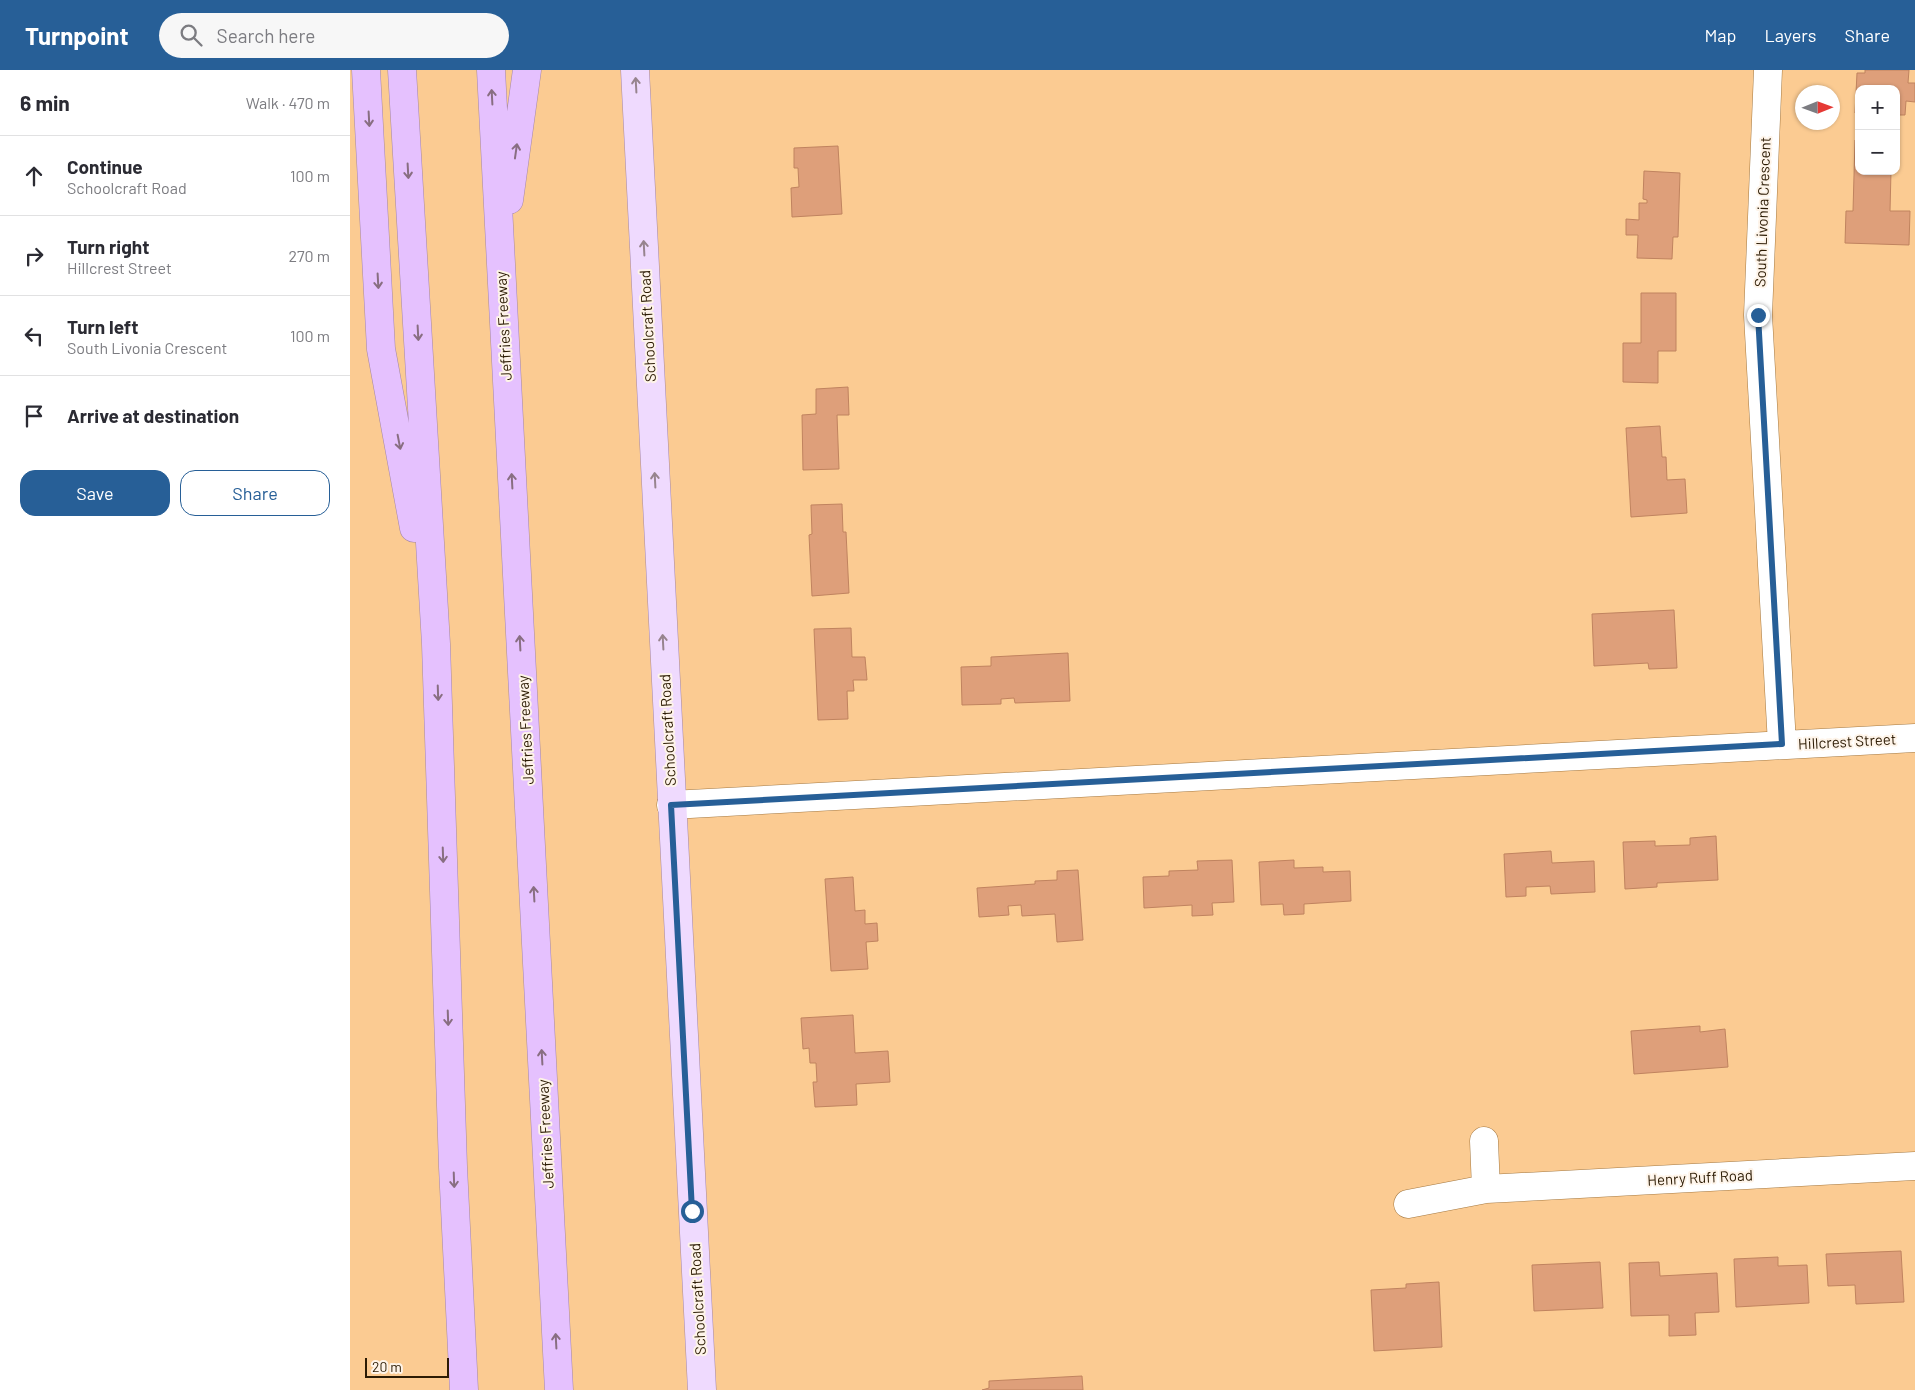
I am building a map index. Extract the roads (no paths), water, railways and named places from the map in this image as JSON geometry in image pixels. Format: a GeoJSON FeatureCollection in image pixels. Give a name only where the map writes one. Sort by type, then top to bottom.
{"type":"FeatureCollection","features":[{"type":"Feature","properties":{"kind":"highway"},"geometry":{"type":"LineString","coordinates":[[366,70],[381,349],[436,644]]}},
{"type":"Feature","properties":{"kind":"highway"},"geometry":{"type":"LineString","coordinates":[[402,70],[436,644],[453,1157],[464,1390]]}},
{"type":"Feature","properties":{"kind":"highway","name":"Jeffries Freeway"},"geometry":{"type":"LineString","coordinates":[[491,70],[559,1390]]}},
{"type":"Feature","properties":{"kind":"highway"},"geometry":{"type":"LineString","coordinates":[[500,268],[527,70]]}},
{"type":"Feature","properties":{"kind":"main road","name":"Schoolcraft Road"},"geometry":{"type":"LineString","coordinates":[[635,70],[702,1390]]}},
{"type":"Feature","properties":{"kind":"street","name":"South Livonia Crescent"},"geometry":{"type":"LineString","coordinates":[[1768,70],[1758,315],[1782,744]]}},
{"type":"Feature","properties":{"kind":"street","name":"Hillcrest Street"},"geometry":{"type":"LineString","coordinates":[[671,805],[1915,738]]}},
{"type":"Feature","properties":{"kind":"street"},"geometry":{"type":"LineString","coordinates":[[1484,1141],[1486,1189]]}},
{"type":"Feature","properties":{"kind":"street","name":"Henry Ruff Road"},"geometry":{"type":"LineString","coordinates":[[1408,1204],[1486,1189],[1915,1166]]}}]}
